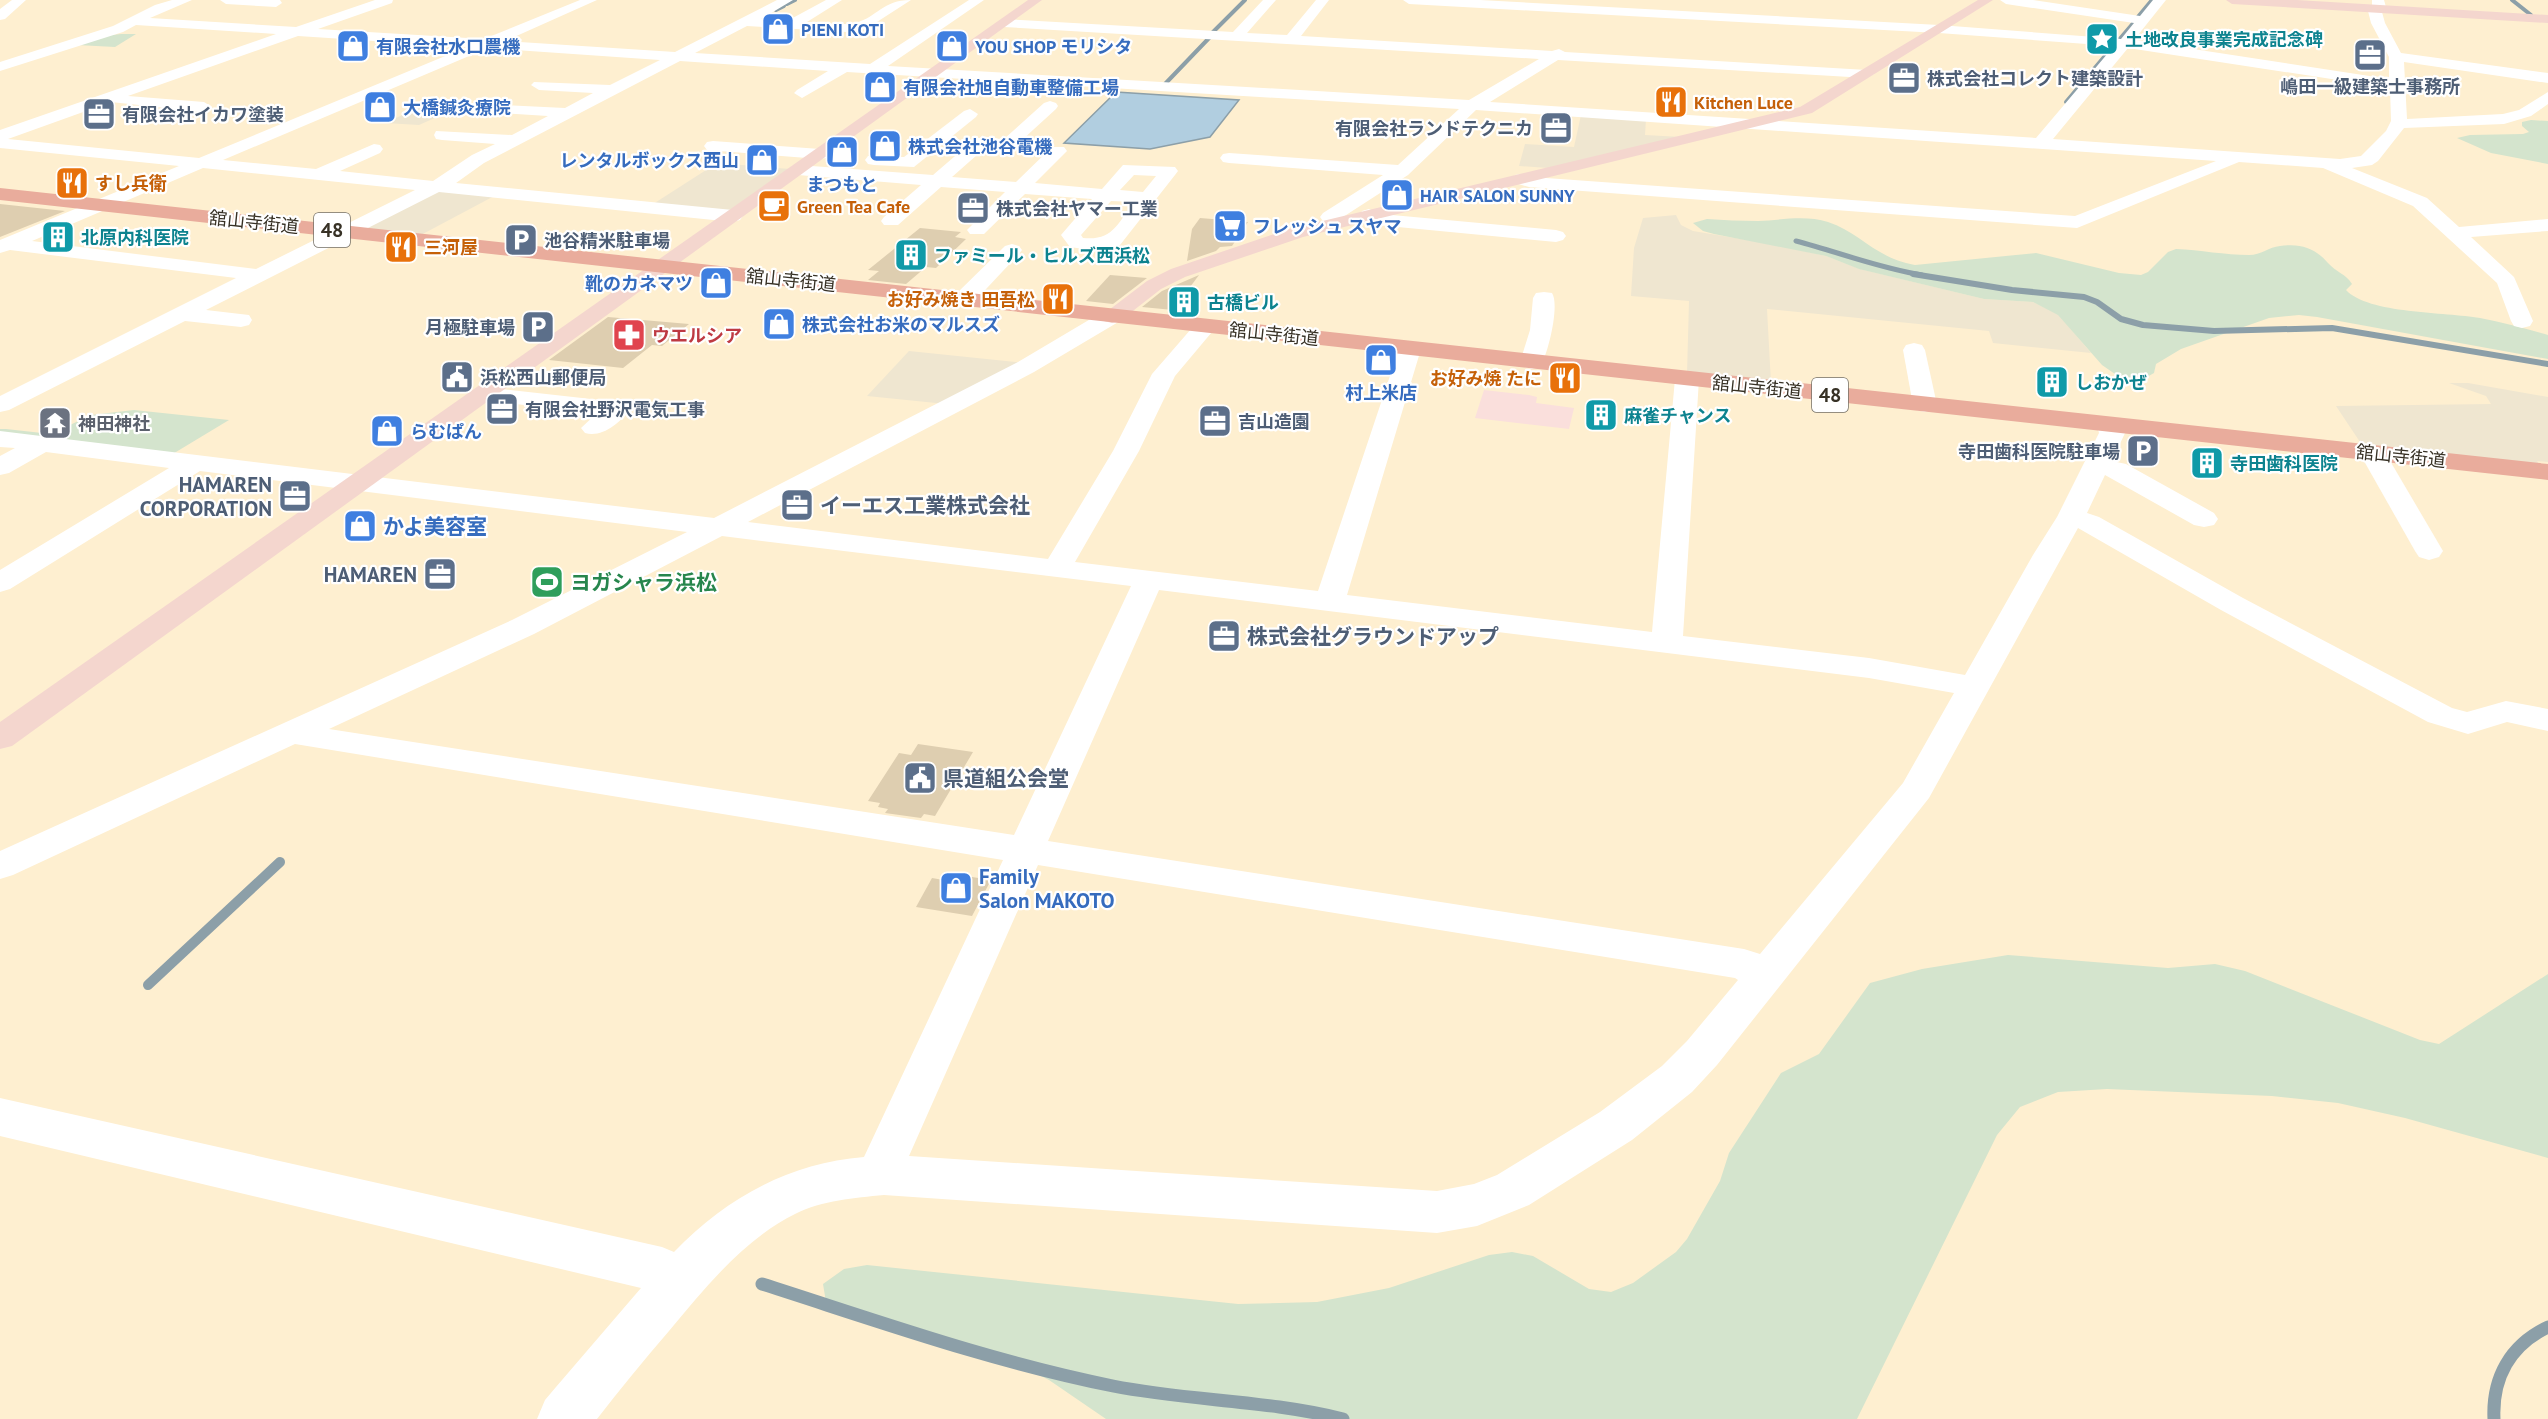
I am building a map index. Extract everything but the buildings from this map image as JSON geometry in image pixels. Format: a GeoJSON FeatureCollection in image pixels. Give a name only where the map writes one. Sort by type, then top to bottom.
{"type":"FeatureCollection","features":[{"type":"Feature","properties":{"kind":"main road","name":"舘山寺街道"},"geometry":{"type":"LineString","coordinates":[[0,194],[2548,472]]}},
{"type":"Feature","properties":{"kind":"street"},"geometry":{"type":"LineString","coordinates":[[0,1],[19,0]]}},
{"type":"Feature","properties":{"kind":"street"},"geometry":{"type":"LineString","coordinates":[[0,16],[19,0]]}},
{"type":"Feature","properties":{"kind":"street"},"geometry":{"type":"LineString","coordinates":[[226,0],[276,3]]}},
{"type":"Feature","properties":{"kind":"street"},"geometry":{"type":"LineString","coordinates":[[0,136],[387,0]]}},
{"type":"Feature","properties":{"kind":"street"},"geometry":{"type":"LineString","coordinates":[[2,244],[591,0]]}},
{"type":"Feature","properties":{"kind":"street"},"geometry":{"type":"LineString","coordinates":[[0,405],[347,232],[436,186],[478,159],[514,140],[787,0]]}},
{"type":"Feature","properties":{"kind":"street"},"geometry":{"type":"LineString","coordinates":[[791,25],[836,0]]}},
{"type":"Feature","properties":{"kind":"street"},"geometry":{"type":"LineString","coordinates":[[745,22],[847,28],[861,26],[905,0]]}},
{"type":"Feature","properties":{"kind":"street"},"geometry":{"type":"LineString","coordinates":[[873,69],[978,0]]}},
{"type":"Feature","properties":{"kind":"street"},"geometry":{"type":"LineString","coordinates":[[0,738],[1036,0]]}},
{"type":"Feature","properties":{"kind":"street"},"geometry":{"type":"LineString","coordinates":[[1237,36],[1270,0]]}},
{"type":"Feature","properties":{"kind":"street"},"geometry":{"type":"LineString","coordinates":[[1291,39],[1323,0]]}},
{"type":"Feature","properties":{"kind":"street"},"geometry":{"type":"LineString","coordinates":[[1409,0],[1939,30],[2124,43],[2398,85]]}},
{"type":"Feature","properties":{"kind":"street"},"geometry":{"type":"LineString","coordinates":[[1595,26],[1634,0]]}},
{"type":"Feature","properties":{"kind":"street"},"geometry":{"type":"LineString","coordinates":[[0,866],[523,627],[714,526],[1026,367],[1112,316],[1154,285],[1178,273],[1339,222],[1806,110],[1987,0]]}},
{"type":"Feature","properties":{"kind":"street"},"geometry":{"type":"LineString","coordinates":[[2006,0],[2143,20]]}},
{"type":"Feature","properties":{"kind":"street"},"geometry":{"type":"LineString","coordinates":[[2045,144],[2043,141],[2160,0]]}},
{"type":"Feature","properties":{"kind":"street"},"geometry":{"type":"LineString","coordinates":[[2232,0],[2377,5],[2548,18]]}},
{"type":"Feature","properties":{"kind":"street"},"geometry":{"type":"LineString","coordinates":[[0,67],[118,29],[168,6],[190,4]]}},
{"type":"Feature","properties":{"kind":"street"},"geometry":{"type":"LineString","coordinates":[[135,21],[1753,124],[2328,164],[2366,161],[2393,133],[2398,123],[2396,57],[2378,23],[2375,11],[2377,5]]}},
{"type":"Feature","properties":{"kind":"street"},"geometry":{"type":"LineString","coordinates":[[1004,23],[1867,74]]}},
{"type":"Feature","properties":{"kind":"street"},"geometry":{"type":"LineString","coordinates":[[827,40],[847,28]]}},
{"type":"Feature","properties":{"kind":"street"},"geometry":{"type":"LineString","coordinates":[[1339,222],[1330,217],[1401,171],[1473,106],[1576,40]]}},
{"type":"Feature","properties":{"kind":"street"},"geometry":{"type":"LineString","coordinates":[[1,51],[42,54]]}},
{"type":"Feature","properties":{"kind":"street"},"geometry":{"type":"LineString","coordinates":[[788,63],[807,51]]}},
{"type":"Feature","properties":{"kind":"street"},"geometry":{"type":"LineString","coordinates":[[2396,57],[2548,78]]}},
{"type":"Feature","properties":{"kind":"street"},"geometry":{"type":"LineString","coordinates":[[802,93],[844,67]]}},
{"type":"Feature","properties":{"kind":"street"},"geometry":{"type":"LineString","coordinates":[[563,74],[634,79]]}},
{"type":"Feature","properties":{"kind":"street"},"geometry":{"type":"LineString","coordinates":[[539,85],[612,90]]}},
{"type":"Feature","properties":{"kind":"street"},"geometry":{"type":"LineString","coordinates":[[2398,123],[2504,120],[2525,113],[2548,97]]}},
{"type":"Feature","properties":{"kind":"street"},"geometry":{"type":"LineString","coordinates":[[103,99],[204,106]]}},
{"type":"Feature","properties":{"kind":"street"},"geometry":{"type":"LineString","coordinates":[[468,106],[567,113]]}},
{"type":"Feature","properties":{"kind":"street"},"geometry":{"type":"LineString","coordinates":[[1008,144],[1050,106]]}},
{"type":"Feature","properties":{"kind":"street"},"geometry":{"type":"LineString","coordinates":[[713,146],[908,163],[969,114]]}},
{"type":"Feature","properties":{"kind":"street"},"geometry":{"type":"LineString","coordinates":[[27,126],[70,130]]}},
{"type":"Feature","properties":{"kind":"street"},"geometry":{"type":"LineString","coordinates":[[442,135],[514,140]]}},
{"type":"Feature","properties":{"kind":"street"},"geometry":{"type":"LineString","coordinates":[[891,221],[982,142],[1033,146]]}},
{"type":"Feature","properties":{"kind":"street"},"geometry":{"type":"LineString","coordinates":[[0,143],[733,216]]}},
{"type":"Feature","properties":{"kind":"street"},"geometry":{"type":"LineString","coordinates":[[319,175],[374,149]]}},
{"type":"Feature","properties":{"kind":"street"},"geometry":{"type":"LineString","coordinates":[[978,230],[1058,151]]}},
{"type":"Feature","properties":{"kind":"street"},"geometry":{"type":"LineString","coordinates":[[1521,178],[1529,182],[2076,222],[2231,161],[2228,157]]}},
{"type":"Feature","properties":{"kind":"street"},"geometry":{"type":"LineString","coordinates":[[2328,164],[2420,202],[2506,280],[2522,321]]}},
{"type":"Feature","properties":{"kind":"street"},"geometry":{"type":"LineString","coordinates":[[1379,186],[1226,166],[1401,171]]}},
{"type":"Feature","properties":{"kind":"street"},"geometry":{"type":"LineString","coordinates":[[1130,169],[1169,171],[1113,241],[1097,244],[1077,243],[1071,236],[1107,195],[1130,169]]}},
{"type":"Feature","properties":{"kind":"street"},"geometry":{"type":"LineString","coordinates":[[798,170],[1148,198]]}},
{"type":"Feature","properties":{"kind":"street"},"geometry":{"type":"LineString","coordinates":[[1671,192],[1674,214]]}},
{"type":"Feature","properties":{"kind":"street"},"geometry":{"type":"LineString","coordinates":[[1369,215],[1377,219],[1556,236]]}},
{"type":"Feature","properties":{"kind":"street"},"geometry":{"type":"LineString","coordinates":[[2454,233],[2548,225]]}},
{"type":"Feature","properties":{"kind":"street"},"geometry":{"type":"LineString","coordinates":[[2,244],[258,275]]}},
{"type":"Feature","properties":{"kind":"street"},"geometry":{"type":"LineString","coordinates":[[963,300],[1012,250]]}},
{"type":"Feature","properties":{"kind":"street"},"geometry":{"type":"LineString","coordinates":[[1532,362],[1541,330],[1544,298]]}},
{"type":"Feature","properties":{"kind":"street"},"geometry":{"type":"LineString","coordinates":[[182,314],[241,320]]}},
{"type":"Feature","properties":{"kind":"street"},"geometry":{"type":"LineString","coordinates":[[1057,568],[1126,451],[1164,374],[1206,326]]}},
{"type":"Feature","properties":{"kind":"street"},"geometry":{"type":"LineString","coordinates":[[1330,602],[1410,349]]}},
{"type":"Feature","properties":{"kind":"street"},"geometry":{"type":"LineString","coordinates":[[1914,350],[1924,405]]}},
{"type":"Feature","properties":{"kind":"street"},"geometry":{"type":"LineString","coordinates":[[1667,644],[1687,379]]}},
{"type":"Feature","properties":{"kind":"street"},"geometry":{"type":"LineString","coordinates":[[484,394],[618,409],[594,428]]}},
{"type":"Feature","properties":{"kind":"street"},"geometry":{"type":"LineString","coordinates":[[564,1419],[590,1385],[719,1238],[750,1215],[782,1197],[817,1184],[851,1176],[884,1175],[1437,1212],[1477,1205],[1513,1190],[1616,1126],[1648,1103],[1702,1053],[1917,790],[2046,555],[2072,517],[2112,433],[2109,425]]}},
{"type":"Feature","properties":{"kind":"street"},"geometry":{"type":"LineString","coordinates":[[0,439],[1869,669],[1952,681],[1973,689]]}},
{"type":"Feature","properties":{"kind":"street"},"geometry":{"type":"LineString","coordinates":[[0,467],[42,444]]}},
{"type":"Feature","properties":{"kind":"street"},"geometry":{"type":"LineString","coordinates":[[2373,453],[2429,551]]}},
{"type":"Feature","properties":{"kind":"street"},"geometry":{"type":"LineString","coordinates":[[0,583],[195,463]]}},
{"type":"Feature","properties":{"kind":"street"},"geometry":{"type":"LineString","coordinates":[[2098,465],[2117,470],[2204,519]]}},
{"type":"Feature","properties":{"kind":"street"},"geometry":{"type":"LineString","coordinates":[[2072,517],[2089,523],[2232,604],[2440,715],[2468,723],[2506,711],[2548,720]]}},
{"type":"Feature","properties":{"kind":"street"},"geometry":{"type":"LineString","coordinates":[[884,1175],[887,1154],[1149,580]]}},
{"type":"Feature","properties":{"kind":"street"},"geometry":{"type":"LineString","coordinates":[[300,730],[305,735],[1744,964],[1765,976]]}},
{"type":"Feature","properties":{"kind":"street"},"geometry":{"type":"LineString","coordinates":[[0,1118],[662,1270],[681,1279]]}},
{"type":"Feature","properties":{"kind":"shaded area"},"geometry":{"type":"Polygon","coordinates":[[[431,102],[464,105],[419,125],[385,123],[431,102]]]}},
{"type":"Feature","properties":{"kind":"shaded area"},"geometry":{"type":"Polygon","coordinates":[[[1581,115],[1646,119],[1645,135],[1681,137],[1548,168],[1519,166],[1525,144],[1574,147],[1581,115]]]}},
{"type":"Feature","properties":{"kind":"shaded area"},"geometry":{"type":"Polygon","coordinates":[[[717,163],[790,169],[727,213],[650,206],[717,163]]]}},
{"type":"Feature","properties":{"kind":"shaded area"},"geometry":{"type":"Polygon","coordinates":[[[437,188],[498,194],[419,236],[357,229],[437,188]]]}},
{"type":"Feature","properties":{"kind":"shaded area"},"geometry":{"type":"Polygon","coordinates":[[[1676,215],[1681,225],[1693,231],[1826,256],[1860,269],[1984,299],[2033,302],[2058,314],[2091,353],[1993,343],[1989,331],[1767,309],[1771,383],[1687,374],[1689,301],[1631,296],[1634,248],[1643,218],[1676,215]]]}},
{"type":"Feature","properties":{"kind":"shaded area"},"geometry":{"type":"Polygon","coordinates":[[[909,351],[1024,363],[946,404],[867,396],[909,351]]]}},
{"type":"Feature","properties":{"kind":"shaded area"},"geometry":{"type":"Polygon","coordinates":[[[2449,383],[2468,383],[2548,397],[2548,462],[2537,461],[2540,466],[2364,448],[2336,406],[2491,404],[2486,396],[2449,383]]]}},
{"type":"Feature","properties":{"kind":"shaded area"},"geometry":{"type":"Polygon","coordinates":[[[1484,390],[1529,395],[1537,397],[1536,403],[1574,408],[1569,429],[1475,418],[1484,390]]]}},
{"type":"Feature","properties":{"kind":"green space"},"geometry":{"type":"Polygon","coordinates":[[[136,34],[115,47],[77,45],[103,36],[136,34]]]}},
{"type":"Feature","properties":{"kind":"green space"},"geometry":{"type":"Polygon","coordinates":[[[2548,121],[2548,164],[2491,153],[2457,138],[2470,135],[2523,134],[2529,132],[2522,126],[2522,122],[2548,121]]]}},
{"type":"Feature","properties":{"kind":"green space"},"geometry":{"type":"Polygon","coordinates":[[[1802,218],[1820,220],[1850,232],[1889,257],[1915,265],[2036,253],[2119,273],[2141,275],[2148,272],[2168,252],[2176,249],[2249,255],[2276,247],[2301,246],[2313,250],[2347,278],[2352,284],[2346,290],[2357,298],[2389,308],[2489,320],[2548,335],[2548,359],[2299,315],[2269,318],[2181,349],[2156,364],[2154,373],[2147,377],[2133,379],[2115,374],[2102,365],[2058,315],[2033,302],[1984,299],[1859,269],[1826,256],[1714,234],[1703,231],[1693,223],[1707,219],[1752,221],[1802,218]]]}},
{"type":"Feature","properties":{"kind":"green space"},"geometry":{"type":"Polygon","coordinates":[[[134,410],[229,420],[171,455],[0,434],[0,429],[6,429],[51,434],[91,415],[134,410]]]}},
{"type":"Feature","properties":{"kind":"green space"},"geometry":{"type":"Polygon","coordinates":[[[2008,955],[2168,968],[2215,964],[2245,971],[2420,1040],[2439,1044],[2548,974],[2548,1158],[2405,1118],[2338,1103],[2272,1096],[2107,1089],[2058,1092],[2020,1107],[1997,1135],[1857,1419],[1106,1419],[1049,1380],[998,1354],[936,1335],[849,1318],[827,1308],[823,1284],[844,1269],[867,1265],[1238,1304],[1317,1302],[1389,1288],[1489,1255],[1512,1252],[1533,1256],[1589,1289],[1611,1292],[1633,1283],[1676,1252],[1687,1239],[1720,1181],[1729,1153],[1781,1073],[1819,1054],[1870,983],[1922,969],[2008,955]]]}},
{"type":"Feature","properties":{"kind":"water"},"geometry":{"type":"Polygon","coordinates":[[[1116,92],[1239,100],[1210,137],[1150,149],[1064,143],[1116,92]]]}},
{"type":"Feature","properties":{"kind":"waterway"},"geometry":{"type":"LineString","coordinates":[[787,4],[795,0]]}},
{"type":"Feature","properties":{"kind":"waterway"},"geometry":{"type":"LineString","coordinates":[[1212,33],[1245,0]]}},
{"type":"Feature","properties":{"kind":"waterway"},"geometry":{"type":"LineString","coordinates":[[2137,18],[2152,0]]}},
{"type":"Feature","properties":{"kind":"waterway"},"geometry":{"type":"LineString","coordinates":[[2512,0],[2531,15]]}},
{"type":"Feature","properties":{"kind":"waterway"},"geometry":{"type":"LineString","coordinates":[[776,10],[784,6]]}},
{"type":"Feature","properties":{"kind":"waterway"},"geometry":{"type":"LineString","coordinates":[[2118,41],[2135,21]]}},
{"type":"Feature","properties":{"kind":"waterway"},"geometry":{"type":"LineString","coordinates":[[1164,85],[1211,36]]}},
{"type":"Feature","properties":{"kind":"waterway"},"geometry":{"type":"LineString","coordinates":[[2066,102],[2115,44]]}},
{"type":"Feature","properties":{"kind":"waterway"},"geometry":{"type":"LineString","coordinates":[[1796,241],[1874,264],[1922,275]]}},
{"type":"Feature","properties":{"kind":"waterway"},"geometry":{"type":"LineString","coordinates":[[1913,274],[2012,290],[2084,297],[2097,302],[2121,319],[2143,325],[2214,331],[2332,328],[2548,364]]}},
{"type":"Feature","properties":{"kind":"waterway"},"geometry":{"type":"LineString","coordinates":[[148,985],[280,862]]}},
{"type":"Feature","properties":{"kind":"waterway"},"geometry":{"type":"LineString","coordinates":[[762,1284],[936,1340],[1068,1376],[1142,1391],[1286,1408],[1343,1419]]}},
{"type":"Feature","properties":{"kind":"waterway"},"geometry":{"type":"LineString","coordinates":[[2494,1419],[2496,1390],[2506,1364],[2523,1343],[2548,1327]]}},
{"type":"Feature","properties":{"kind":"place","name":"PIENI KOTI"},"geometry":{"type":"Point","coordinates":[778,29]}},
{"type":"Feature","properties":{"kind":"place","name":"土地改良事業完成記念碑"},"geometry":{"type":"Point","coordinates":[2102,39]}},
{"type":"Feature","properties":{"kind":"place","name":"有限会社水口農機"},"geometry":{"type":"Point","coordinates":[353,46]}},
{"type":"Feature","properties":{"kind":"place","name":"YOU SHOP モリシタ"},"geometry":{"type":"Point","coordinates":[952,46]}},
{"type":"Feature","properties":{"kind":"place","name":"嶋田一級建築士事務所"},"geometry":{"type":"Point","coordinates":[2370,55]}},
{"type":"Feature","properties":{"kind":"place","name":"株式会社コレクト建築設計"},"geometry":{"type":"Point","coordinates":[1904,78]}},
{"type":"Feature","properties":{"kind":"place","name":"有限会社旭自動車整備工場"},"geometry":{"type":"Point","coordinates":[880,87]}},
{"type":"Feature","properties":{"kind":"place","name":"Kitchen Luce"},"geometry":{"type":"Point","coordinates":[1671,102]}},
{"type":"Feature","properties":{"kind":"place","name":"大橋鍼灸療院"},"geometry":{"type":"Point","coordinates":[380,107]}},
{"type":"Feature","properties":{"kind":"place","name":"有限会社イカワ塗装"},"geometry":{"type":"Point","coordinates":[99,114]}},
{"type":"Feature","properties":{"kind":"place","name":"有限会社ランドテクニカ"},"geometry":{"type":"Point","coordinates":[1556,128]}},
{"type":"Feature","properties":{"kind":"place","name":"株式会社池谷電機"},"geometry":{"type":"Point","coordinates":[885,146]}},
{"type":"Feature","properties":{"kind":"place","name":"まつもと"},"geometry":{"type":"Point","coordinates":[842,152]}},
{"type":"Feature","properties":{"kind":"place","name":"レンタルボックス西山"},"geometry":{"type":"Point","coordinates":[762,160]}},
{"type":"Feature","properties":{"kind":"place","name":"すし兵衛"},"geometry":{"type":"Point","coordinates":[72,183]}},
{"type":"Feature","properties":{"kind":"place","name":"HAIR SALON SUNNY"},"geometry":{"type":"Point","coordinates":[1397,195]}},
{"type":"Feature","properties":{"kind":"place","name":"Green Tea Cafe"},"geometry":{"type":"Point","coordinates":[774,206]}},
{"type":"Feature","properties":{"kind":"place","name":"株式会社ヤマー工業"},"geometry":{"type":"Point","coordinates":[973,208]}},
{"type":"Feature","properties":{"kind":"place","name":"フレッシュ スヤマ"},"geometry":{"type":"Point","coordinates":[1230,226]}},
{"type":"Feature","properties":{"kind":"place","name":"北原内科医院"},"geometry":{"type":"Point","coordinates":[58,237]}},
{"type":"Feature","properties":{"kind":"place","name":"池谷精米駐車場"},"geometry":{"type":"Point","coordinates":[521,240]}},
{"type":"Feature","properties":{"kind":"place","name":"三河屋"},"geometry":{"type":"Point","coordinates":[401,247]}},
{"type":"Feature","properties":{"kind":"place","name":"ファミール・ヒルズ西浜松"},"geometry":{"type":"Point","coordinates":[911,255]}},
{"type":"Feature","properties":{"kind":"place","name":"靴のカネマツ"},"geometry":{"type":"Point","coordinates":[716,283]}},
{"type":"Feature","properties":{"kind":"place","name":"お好み焼き 田吾松"},"geometry":{"type":"Point","coordinates":[1058,299]}},
{"type":"Feature","properties":{"kind":"place","name":"古橋ビル"},"geometry":{"type":"Point","coordinates":[1184,302]}},
{"type":"Feature","properties":{"kind":"place","name":"株式会社お米のマルスズ"},"geometry":{"type":"Point","coordinates":[779,324]}},
{"type":"Feature","properties":{"kind":"place","name":"月極駐車場"},"geometry":{"type":"Point","coordinates":[538,327]}},
{"type":"Feature","properties":{"kind":"place","name":"ウエルシア"},"geometry":{"type":"Point","coordinates":[629,335]}},
{"type":"Feature","properties":{"kind":"place","name":"村上米店"},"geometry":{"type":"Point","coordinates":[1381,360]}},
{"type":"Feature","properties":{"kind":"place","name":"浜松西山郵便局"},"geometry":{"type":"Point","coordinates":[457,377]}},
{"type":"Feature","properties":{"kind":"place","name":"お好み焼 たに"},"geometry":{"type":"Point","coordinates":[1565,378]}},
{"type":"Feature","properties":{"kind":"place","name":"しおかぜ"},"geometry":{"type":"Point","coordinates":[2052,382]}},
{"type":"Feature","properties":{"kind":"place","name":"有限会社野沢電気工事"},"geometry":{"type":"Point","coordinates":[502,409]}},
{"type":"Feature","properties":{"kind":"place","name":"麻雀チャンス"},"geometry":{"type":"Point","coordinates":[1601,415]}},
{"type":"Feature","properties":{"kind":"place","name":"吉山造園"},"geometry":{"type":"Point","coordinates":[1215,421]}},
{"type":"Feature","properties":{"kind":"place","name":"神田神社"},"geometry":{"type":"Point","coordinates":[55,423]}},
{"type":"Feature","properties":{"kind":"place","name":"らむぱん"},"geometry":{"type":"Point","coordinates":[387,431]}},
{"type":"Feature","properties":{"kind":"place","name":"寺田歯科医院駐車場"},"geometry":{"type":"Point","coordinates":[2143,451]}},
{"type":"Feature","properties":{"kind":"place","name":"寺田歯科医院"},"geometry":{"type":"Point","coordinates":[2207,463]}},
{"type":"Feature","properties":{"kind":"place","name":"HAMAREN CORPORATION"},"geometry":{"type":"Point","coordinates":[295,496]}},
{"type":"Feature","properties":{"kind":"place","name":"イーエス工業株式会社"},"geometry":{"type":"Point","coordinates":[797,505]}},
{"type":"Feature","properties":{"kind":"place","name":"かよ美容室"},"geometry":{"type":"Point","coordinates":[360,526]}},
{"type":"Feature","properties":{"kind":"place","name":"HAMAREN"},"geometry":{"type":"Point","coordinates":[440,574]}},
{"type":"Feature","properties":{"kind":"place","name":"ヨガシャラ浜松"},"geometry":{"type":"Point","coordinates":[547,582]}},
{"type":"Feature","properties":{"kind":"place","name":"株式会社グラウンドアップ"},"geometry":{"type":"Point","coordinates":[1224,636]}},
{"type":"Feature","properties":{"kind":"place","name":"県道組公会堂"},"geometry":{"type":"Point","coordinates":[920,778]}},
{"type":"Feature","properties":{"kind":"place","name":"Family Salon MAKOTO"},"geometry":{"type":"Point","coordinates":[956,888]}}]}
